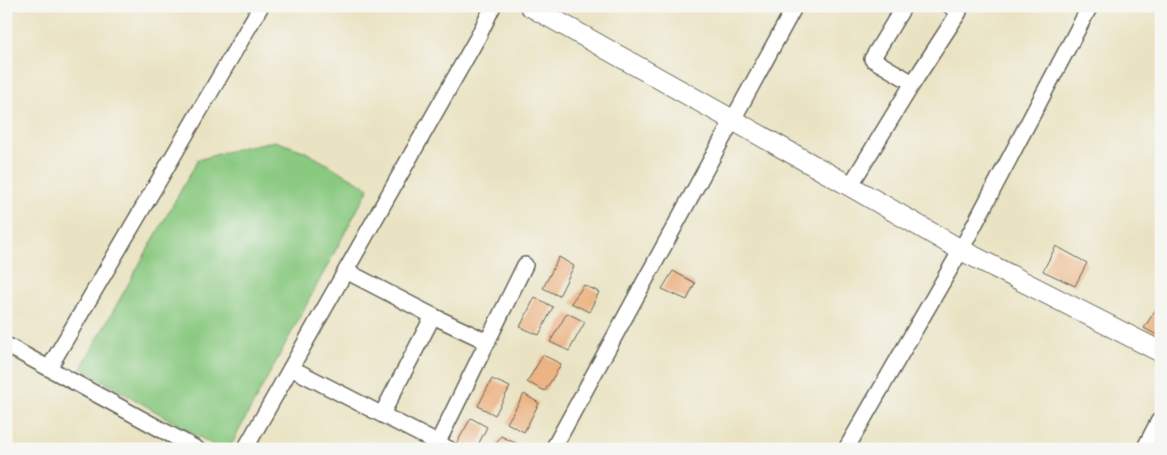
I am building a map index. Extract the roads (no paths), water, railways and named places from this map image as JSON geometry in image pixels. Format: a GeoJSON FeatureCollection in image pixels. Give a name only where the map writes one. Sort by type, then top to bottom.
{"type":"FeatureCollection","features":[{"type":"Feature","properties":{"kind":"main road"},"geometry":{"type":"LineString","coordinates":[[1148,449],[1161,424]]}},
{"type":"Feature","properties":{"kind":"street"},"geometry":{"type":"LineString","coordinates":[[49,368],[261,6]]}},
{"type":"Feature","properties":{"kind":"street"},"geometry":{"type":"LineString","coordinates":[[245,449],[479,35],[493,6]]}},
{"type":"Feature","properties":{"kind":"street"},"geometry":{"type":"LineString","coordinates":[[530,6],[961,250],[1161,352]]}},
{"type":"Feature","properties":{"kind":"street"},"geometry":{"type":"LineString","coordinates":[[554,449],[795,6]]}},
{"type":"Feature","properties":{"kind":"street"},"geometry":{"type":"LineString","coordinates":[[904,6],[872,59],[913,83]]}},
{"type":"Feature","properties":{"kind":"street"},"geometry":{"type":"LineString","coordinates":[[850,186],[959,12],[950,6]]}},
{"type":"Feature","properties":{"kind":"street"},"geometry":{"type":"LineString","coordinates":[[846,449],[961,250],[1090,6]]}},
{"type":"Feature","properties":{"kind":"street"},"geometry":{"type":"LineString","coordinates":[[291,368],[444,446],[488,342],[525,265]]}},
{"type":"Feature","properties":{"kind":"street"},"geometry":{"type":"LineString","coordinates":[[346,271],[488,342]]}},
{"type":"Feature","properties":{"kind":"street"},"geometry":{"type":"LineString","coordinates":[[382,414],[433,316]]}},
{"type":"Feature","properties":{"kind":"street"},"geometry":{"type":"LineString","coordinates":[[6,345],[197,449]]}}]}
